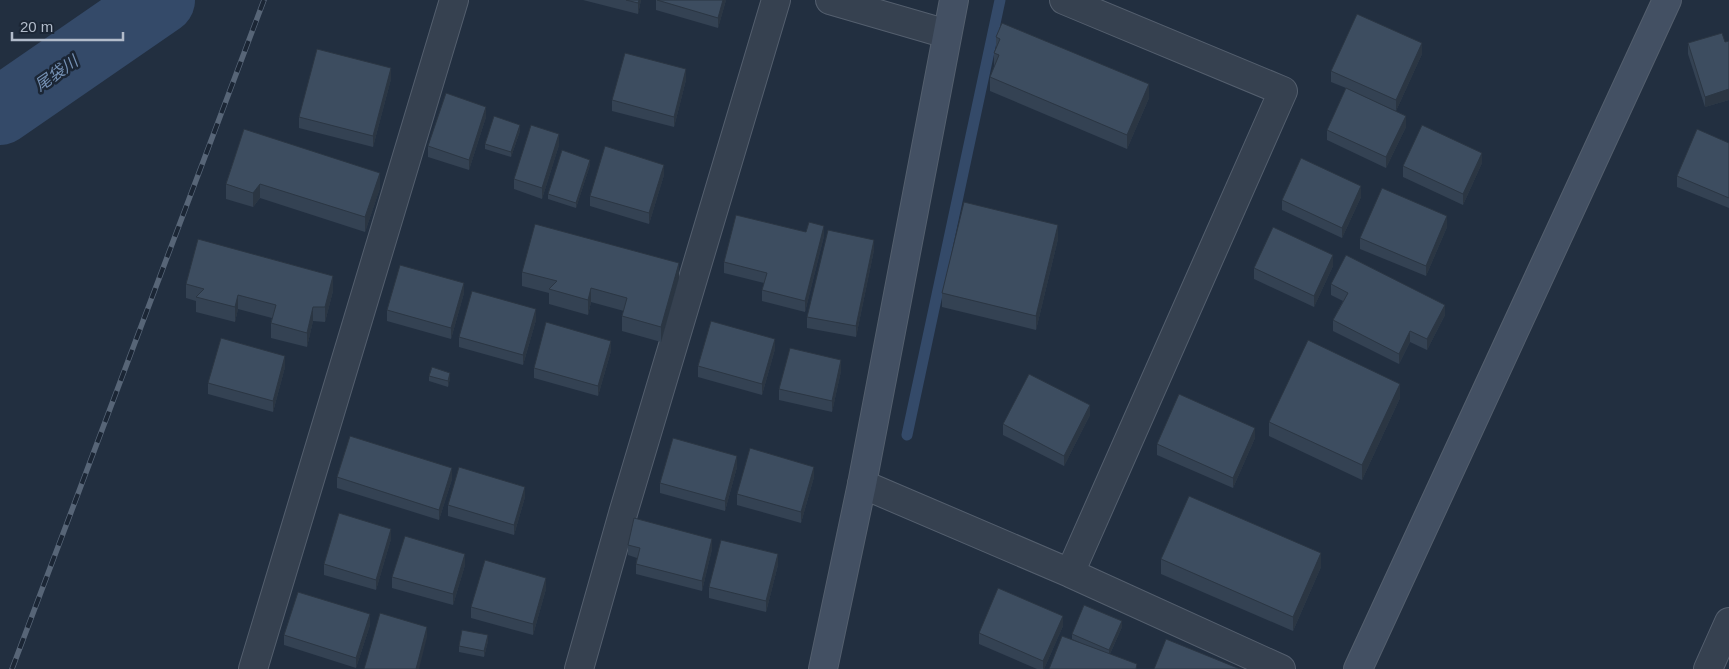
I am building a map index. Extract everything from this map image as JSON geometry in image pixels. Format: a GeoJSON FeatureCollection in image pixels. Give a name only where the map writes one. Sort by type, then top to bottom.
{"type":"FeatureCollection","features":[{"type":"Feature","properties":{"kind":"street"},"geometry":{"type":"LineString","coordinates":[[253,669],[454,0]]}},
{"type":"Feature","properties":{"kind":"street"},"geometry":{"type":"LineString","coordinates":[[580,669],[624,510],[776,0]]}},
{"type":"Feature","properties":{"kind":"street"},"geometry":{"type":"LineString","coordinates":[[830,0],[947,34]]}},
{"type":"Feature","properties":{"kind":"street"},"geometry":{"type":"LineString","coordinates":[[823,669],[862,484],[954,0]]}},
{"type":"Feature","properties":{"kind":"street"},"geometry":{"type":"LineString","coordinates":[[1064,0],[1284,91],[1070,574]]}},
{"type":"Feature","properties":{"kind":"street"},"geometry":{"type":"LineString","coordinates":[[1358,669],[1667,0]]}},
{"type":"Feature","properties":{"kind":"street"},"geometry":{"type":"LineString","coordinates":[[862,484],[1070,574],[1281,669]]}},
{"type":"Feature","properties":{"kind":"street"},"geometry":{"type":"LineString","coordinates":[[1708,669],[1729,622]]}},
{"type":"Feature","properties":{"kind":"building"},"geometry":{"type":"Polygon","coordinates":[[[626,0],[639,0],[638,3],[626,0]]]}},
{"type":"Feature","properties":{"kind":"building"},"geometry":{"type":"Polygon","coordinates":[[[657,0],[723,0],[718,18],[657,0]]]}},
{"type":"Feature","properties":{"kind":"building"},"geometry":{"type":"Polygon","coordinates":[[[1357,14],[1422,43],[1396,100],[1331,71],[1357,14]]]}},
{"type":"Feature","properties":{"kind":"building"},"geometry":{"type":"Polygon","coordinates":[[[1002,23],[1149,84],[1127,135],[990,77],[999,55],[994,53],[1000,39],[996,37],[1002,23]]]}},
{"type":"Feature","properties":{"kind":"building"},"geometry":{"type":"Polygon","coordinates":[[[1722,33],[1725,42],[1729,41],[1729,89],[1705,97],[1688,43],[1722,33]]]}},
{"type":"Feature","properties":{"kind":"building"},"geometry":{"type":"Polygon","coordinates":[[[317,49],[391,68],[373,136],[299,117],[317,49]]]}},
{"type":"Feature","properties":{"kind":"building"},"geometry":{"type":"Polygon","coordinates":[[[625,53],[686,69],[674,117],[612,100],[625,53]]]}},
{"type":"Feature","properties":{"kind":"building"},"geometry":{"type":"Polygon","coordinates":[[[1346,88],[1406,116],[1386,157],[1327,130],[1346,88]]]}},
{"type":"Feature","properties":{"kind":"building"},"geometry":{"type":"Polygon","coordinates":[[[446,93],[486,107],[469,160],[428,146],[446,93]]]}},
{"type":"Feature","properties":{"kind":"building"},"geometry":{"type":"Polygon","coordinates":[[[494,116],[520,125],[511,152],[485,144],[494,116]]]}},
{"type":"Feature","properties":{"kind":"building"},"geometry":{"type":"Polygon","coordinates":[[[531,125],[559,134],[542,188],[514,179],[531,125]]]}},
{"type":"Feature","properties":{"kind":"building"},"geometry":{"type":"Polygon","coordinates":[[[1422,125],[1482,153],[1463,194],[1403,166],[1422,125]]]}},
{"type":"Feature","properties":{"kind":"building"},"geometry":{"type":"Polygon","coordinates":[[[244,129],[380,173],[365,217],[260,184],[253,193],[226,184],[244,129]]]}},
{"type":"Feature","properties":{"kind":"building"},"geometry":{"type":"Polygon","coordinates":[[[1697,129],[1729,143],[1729,198],[1677,176],[1697,129]]]}},
{"type":"Feature","properties":{"kind":"building"},"geometry":{"type":"Polygon","coordinates":[[[605,146],[664,165],[649,213],[590,196],[605,146]]]}},
{"type":"Feature","properties":{"kind":"building"},"geometry":{"type":"Polygon","coordinates":[[[562,150],[590,160],[576,203],[548,194],[562,150]]]}},
{"type":"Feature","properties":{"kind":"building"},"geometry":{"type":"Polygon","coordinates":[[[1301,158],[1361,186],[1342,228],[1282,200],[1301,158]]]}},
{"type":"Feature","properties":{"kind":"building"},"geometry":{"type":"Polygon","coordinates":[[[1382,188],[1447,216],[1426,266],[1360,238],[1382,188]]]}},
{"type":"Feature","properties":{"kind":"building"},"geometry":{"type":"Polygon","coordinates":[[[964,202],[1058,225],[1036,316],[942,293],[964,202]]]}},
{"type":"Feature","properties":{"kind":"building"},"geometry":{"type":"Polygon","coordinates":[[[736,215],[806,232],[809,222],[824,226],[805,301],[762,290],[767,273],[724,262],[736,215]]]}},
{"type":"Feature","properties":{"kind":"building"},"geometry":{"type":"Polygon","coordinates":[[[535,224],[679,263],[661,327],[622,316],[627,298],[591,288],[588,300],[549,289],[557,281],[522,272],[535,224]]]}},
{"type":"Feature","properties":{"kind":"building"},"geometry":{"type":"Polygon","coordinates":[[[1273,227],[1333,255],[1314,296],[1254,268],[1273,227]]]}},
{"type":"Feature","properties":{"kind":"building"},"geometry":{"type":"Polygon","coordinates":[[[828,230],[874,240],[856,326],[807,317],[828,230]]]}},
{"type":"Feature","properties":{"kind":"building"},"geometry":{"type":"Polygon","coordinates":[[[198,239],[333,276],[325,307],[313,307],[307,333],[271,323],[276,305],[238,295],[235,307],[196,297],[204,289],[186,284],[198,239]]]}},
{"type":"Feature","properties":{"kind":"building"},"geometry":{"type":"Polygon","coordinates":[[[1346,255],[1445,305],[1427,339],[1410,331],[1399,354],[1333,320],[1348,293],[1331,284],[1346,255]]]}},
{"type":"Feature","properties":{"kind":"building"},"geometry":{"type":"Polygon","coordinates":[[[400,265],[464,283],[451,328],[387,310],[400,265]]]}},
{"type":"Feature","properties":{"kind":"building"},"geometry":{"type":"Polygon","coordinates":[[[472,291],[536,309],[523,355],[459,337],[472,291]]]}},
{"type":"Feature","properties":{"kind":"building"},"geometry":{"type":"Polygon","coordinates":[[[711,321],[775,339],[762,384],[698,366],[711,321]]]}},
{"type":"Feature","properties":{"kind":"building"},"geometry":{"type":"Polygon","coordinates":[[[546,322],[611,341],[598,386],[534,368],[546,322]]]}},
{"type":"Feature","properties":{"kind":"building"},"geometry":{"type":"Polygon","coordinates":[[[221,338],[285,356],[273,401],[208,383],[221,338]]]}},
{"type":"Feature","properties":{"kind":"building"},"geometry":{"type":"Polygon","coordinates":[[[1308,340],[1400,384],[1362,465],[1269,422],[1308,340]]]}},
{"type":"Feature","properties":{"kind":"building"},"geometry":{"type":"Polygon","coordinates":[[[790,348],[841,360],[832,401],[779,389],[790,348]]]}},
{"type":"Feature","properties":{"kind":"building"},"geometry":{"type":"Polygon","coordinates":[[[432,367],[450,373],[448,381],[429,376],[432,367]]]}},
{"type":"Feature","properties":{"kind":"building"},"geometry":{"type":"Polygon","coordinates":[[[1029,374],[1090,405],[1064,456],[1003,424],[1029,374]]]}},
{"type":"Feature","properties":{"kind":"building"},"geometry":{"type":"Polygon","coordinates":[[[1179,394],[1255,428],[1233,478],[1157,444],[1179,394]]]}},
{"type":"Feature","properties":{"kind":"building"},"geometry":{"type":"Polygon","coordinates":[[[350,436],[452,468],[439,510],[337,477],[350,436]]]}},
{"type":"Feature","properties":{"kind":"building"},"geometry":{"type":"Polygon","coordinates":[[[673,438],[737,456],[725,501],[660,483],[673,438]]]}},
{"type":"Feature","properties":{"kind":"building"},"geometry":{"type":"Polygon","coordinates":[[[750,448],[814,467],[801,512],[737,494],[750,448]]]}},
{"type":"Feature","properties":{"kind":"building"},"geometry":{"type":"Polygon","coordinates":[[[459,467],[525,487],[514,525],[448,505],[459,467]]]}},
{"type":"Feature","properties":{"kind":"building"},"geometry":{"type":"Polygon","coordinates":[[[1189,496],[1321,553],[1293,617],[1161,559],[1189,496]]]}},
{"type":"Feature","properties":{"kind":"building"},"geometry":{"type":"Polygon","coordinates":[[[339,513],[391,529],[376,580],[324,564],[339,513]]]}},
{"type":"Feature","properties":{"kind":"building"},"geometry":{"type":"Polygon","coordinates":[[[634,518],[712,539],[702,581],[636,564],[640,548],[628,545],[634,518]]]}},
{"type":"Feature","properties":{"kind":"building"},"geometry":{"type":"Polygon","coordinates":[[[405,536],[465,554],[453,594],[392,577],[405,536]]]}},
{"type":"Feature","properties":{"kind":"building"},"geometry":{"type":"Polygon","coordinates":[[[721,540],[778,554],[766,601],[709,587],[721,540]]]}},
{"type":"Feature","properties":{"kind":"building"},"geometry":{"type":"Polygon","coordinates":[[[485,560],[546,578],[533,624],[471,607],[485,560]]]}},
{"type":"Feature","properties":{"kind":"building"},"geometry":{"type":"Polygon","coordinates":[[[998,588],[1063,616],[1043,661],[979,633],[998,588]]]}},
{"type":"Feature","properties":{"kind":"building"},"geometry":{"type":"Polygon","coordinates":[[[298,592],[370,614],[356,658],[284,635],[298,592]]]}},
{"type":"Feature","properties":{"kind":"building"},"geometry":{"type":"Polygon","coordinates":[[[1084,605],[1122,621],[1109,650],[1072,634],[1084,605]]]}},
{"type":"Feature","properties":{"kind":"building"},"geometry":{"type":"Polygon","coordinates":[[[380,613],[427,627],[416,669],[364,669],[380,613]]]}},
{"type":"Feature","properties":{"kind":"building"},"geometry":{"type":"Polygon","coordinates":[[[462,630],[488,635],[484,651],[459,646],[462,630]]]}},
{"type":"Feature","properties":{"kind":"building"},"geometry":{"type":"Polygon","coordinates":[[[1062,636],[1137,664],[1136,669],[1049,669],[1062,636]]]}},
{"type":"Feature","properties":{"kind":"building"},"geometry":{"type":"Polygon","coordinates":[[[1166,639],[1240,669],[1154,669],[1166,639]]]}},
{"type":"Feature","properties":{"kind":"waterway","name":"尾袋川"},"geometry":{"type":"LineString","coordinates":[[0,111],[161,0]]}},
{"type":"Feature","properties":{"kind":"waterway"},"geometry":{"type":"LineString","coordinates":[[907,435],[1000,0]]}},
{"type":"Feature","properties":{"kind":"railway"},"geometry":{"type":"LineString","coordinates":[[12,669],[264,0]]}}]}
